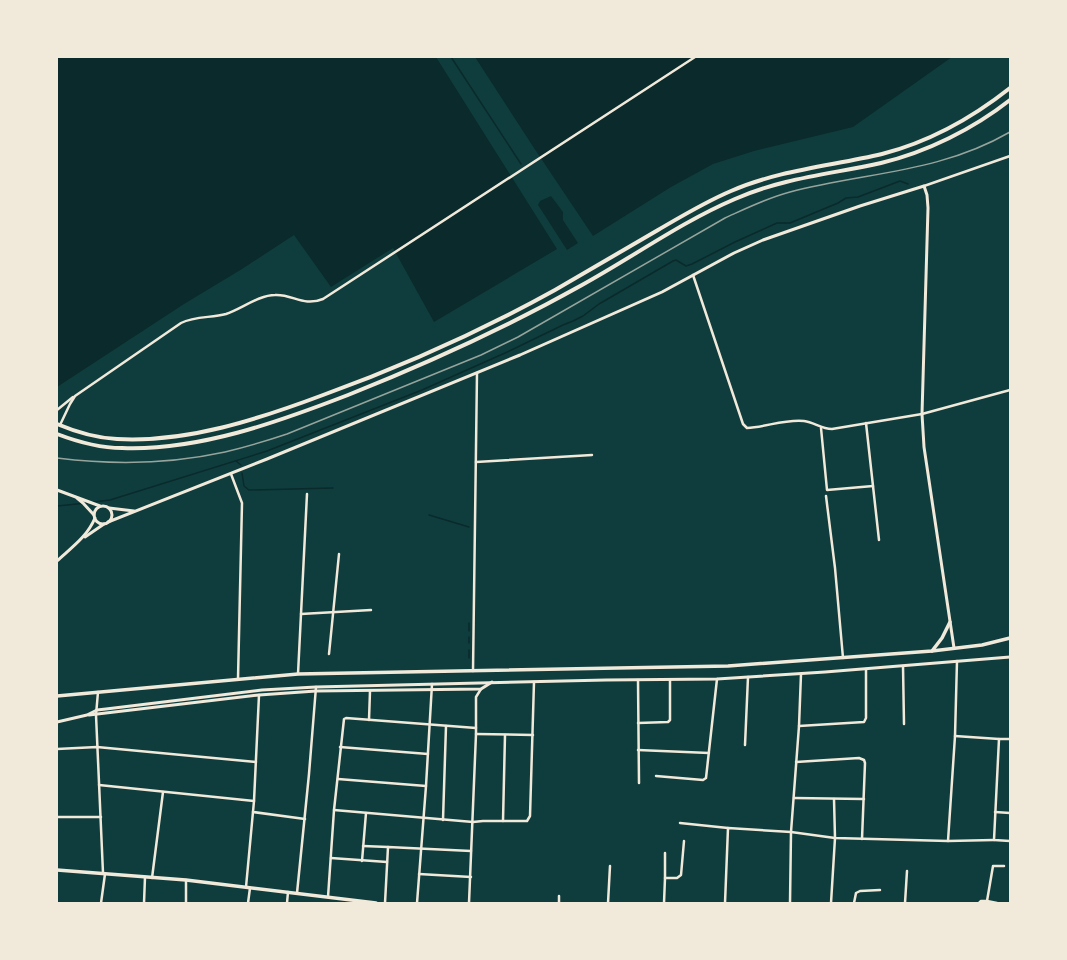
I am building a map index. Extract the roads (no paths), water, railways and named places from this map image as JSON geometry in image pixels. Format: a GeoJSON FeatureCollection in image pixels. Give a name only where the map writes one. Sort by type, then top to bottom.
{"type":"FeatureCollection","features":[{"type":"Feature","properties":{"kind":"highway"},"geometry":{"type":"LineString","coordinates":[[58,425],[81,433],[110,439],[131,440],[156,438],[231,425],[302,402],[405,362],[499,319],[554,290],[699,206],[733,190],[767,178],[882,154],[920,141],[962,121],[989,104],[1010,88]]}},
{"type":"Feature","properties":{"kind":"highway"},"geometry":{"type":"LineString","coordinates":[[57,434],[85,443],[108,447],[157,447],[182,444],[226,435],[304,412],[420,365],[510,323],[585,284],[703,214],[731,200],[780,183],[881,163],[908,155],[935,145],[960,132],[991,114],[1010,100]]}},
{"type":"Feature","properties":{"kind":"main road"},"geometry":{"type":"LineString","coordinates":[[932,651],[942,638],[950,622]]}},
{"type":"Feature","properties":{"kind":"main road"},"geometry":{"type":"LineString","coordinates":[[57,696],[298,674],[728,666],[932,651],[982,645],[1010,638]]}},
{"type":"Feature","properties":{"kind":"main road"},"geometry":{"type":"LineString","coordinates":[[57,870],[186,880],[376,903]]}},
{"type":"Feature","properties":{"kind":"street"},"geometry":{"type":"LineString","coordinates":[[57,410],[75,396],[185,321],[224,314],[270,295],[281,295],[304,302],[312,302],[322,299],[695,57]]}},
{"type":"Feature","properties":{"kind":"street"},"geometry":{"type":"LineString","coordinates":[[79,541],[108,522],[239,471],[477,373],[662,292],[734,253],[763,240],[1010,156]]}},
{"type":"Feature","properties":{"kind":"street"},"geometry":{"type":"LineString","coordinates":[[924,186],[927,195],[928,208],[922,414],[924,447],[954,648]]}},
{"type":"Feature","properties":{"kind":"street"},"geometry":{"type":"LineString","coordinates":[[693,275],[744,427],[750,428],[804,421],[810,422],[821,428],[832,429],[922,414],[1010,390]]}},
{"type":"Feature","properties":{"kind":"street"},"geometry":{"type":"LineString","coordinates":[[473,671],[477,373]]}},
{"type":"Feature","properties":{"kind":"street"},"geometry":{"type":"LineString","coordinates":[[58,425],[75,396]]}},
{"type":"Feature","properties":{"kind":"street"},"geometry":{"type":"LineString","coordinates":[[866,423],[879,540]]}},
{"type":"Feature","properties":{"kind":"street"},"geometry":{"type":"LineString","coordinates":[[821,428],[827,490],[873,486]]}},
{"type":"Feature","properties":{"kind":"street"},"geometry":{"type":"LineString","coordinates":[[476,462],[592,456]]}},
{"type":"Feature","properties":{"kind":"street"},"geometry":{"type":"LineString","coordinates":[[231,474],[242,503],[238,679]]}},
{"type":"Feature","properties":{"kind":"street"},"geometry":{"type":"LineString","coordinates":[[57,490],[100,507],[122,511],[135,511]]}},
{"type":"Feature","properties":{"kind":"street"},"geometry":{"type":"LineString","coordinates":[[298,674],[307,494]]}},
{"type":"Feature","properties":{"kind":"street"},"geometry":{"type":"LineString","coordinates":[[70,495],[83,503],[98,523],[104,524]]}},
{"type":"Feature","properties":{"kind":"street"},"geometry":{"type":"LineString","coordinates":[[826,496],[835,568],[842,658]]}},
{"type":"Feature","properties":{"kind":"street"},"geometry":{"type":"LineString","coordinates":[[57,561],[88,531],[96,510],[100,507]]}},
{"type":"Feature","properties":{"kind":"street"},"geometry":{"type":"LineString","coordinates":[[108,522],[112,515],[109,508]]}},
{"type":"Feature","properties":{"kind":"street"},"geometry":{"type":"LineString","coordinates":[[329,654],[339,554]]}},
{"type":"Feature","properties":{"kind":"street"},"geometry":{"type":"LineString","coordinates":[[301,614],[371,610]]}},
{"type":"Feature","properties":{"kind":"street"},"geometry":{"type":"LineString","coordinates":[[87,715],[97,710],[255,691],[316,687],[534,681],[717,679],[801,674],[1010,657]]}},
{"type":"Feature","properties":{"kind":"street"},"geometry":{"type":"LineString","coordinates":[[948,841],[955,736],[957,661]]}},
{"type":"Feature","properties":{"kind":"street"},"geometry":{"type":"LineString","coordinates":[[903,666],[904,724]]}},
{"type":"Feature","properties":{"kind":"street"},"geometry":{"type":"LineString","coordinates":[[799,726],[864,722],[866,718],[866,669]]}},
{"type":"Feature","properties":{"kind":"street"},"geometry":{"type":"LineString","coordinates":[[790,903],[791,832],[799,726],[801,674]]}},
{"type":"Feature","properties":{"kind":"street"},"geometry":{"type":"LineString","coordinates":[[745,745],[748,677]]}},
{"type":"Feature","properties":{"kind":"street"},"geometry":{"type":"LineString","coordinates":[[656,776],[703,780],[707,775],[717,679]]}},
{"type":"Feature","properties":{"kind":"street"},"geometry":{"type":"LineString","coordinates":[[638,680],[639,783]]}},
{"type":"Feature","properties":{"kind":"street"},"geometry":{"type":"LineString","coordinates":[[638,723],[668,722],[670,720],[670,680]]}},
{"type":"Feature","properties":{"kind":"street"},"geometry":{"type":"LineString","coordinates":[[334,810],[473,822],[527,821],[530,816],[534,681]]}},
{"type":"Feature","properties":{"kind":"street"},"geometry":{"type":"LineString","coordinates":[[469,903],[473,822],[476,698],[486,682]]}},
{"type":"Feature","properties":{"kind":"street"},"geometry":{"type":"LineString","coordinates":[[57,722],[87,715],[259,695],[316,691],[481,689],[493,682]]}},
{"type":"Feature","properties":{"kind":"street"},"geometry":{"type":"LineString","coordinates":[[417,903],[432,684]]}},
{"type":"Feature","properties":{"kind":"street"},"geometry":{"type":"LineString","coordinates":[[298,893],[316,687]]}},
{"type":"Feature","properties":{"kind":"street"},"geometry":{"type":"LineString","coordinates":[[369,720],[370,691]]}},
{"type":"Feature","properties":{"kind":"street"},"geometry":{"type":"LineString","coordinates":[[98,692],[96,715],[97,747],[104,874],[101,903]]}},
{"type":"Feature","properties":{"kind":"street"},"geometry":{"type":"LineString","coordinates":[[248,903],[259,695]]}},
{"type":"Feature","properties":{"kind":"street"},"geometry":{"type":"LineString","coordinates":[[328,897],[334,810],[344,719],[476,728]]}},
{"type":"Feature","properties":{"kind":"street"},"geometry":{"type":"LineString","coordinates":[[443,820],[446,726]]}},
{"type":"Feature","properties":{"kind":"street"},"geometry":{"type":"LineString","coordinates":[[476,734],[533,736]]}},
{"type":"Feature","properties":{"kind":"street"},"geometry":{"type":"LineString","coordinates":[[503,821],[505,735]]}},
{"type":"Feature","properties":{"kind":"street"},"geometry":{"type":"LineString","coordinates":[[955,736],[1010,739]]}},
{"type":"Feature","properties":{"kind":"street"},"geometry":{"type":"LineString","coordinates":[[994,840],[999,739]]}},
{"type":"Feature","properties":{"kind":"street"},"geometry":{"type":"LineString","coordinates":[[57,749],[97,747],[256,762]]}},
{"type":"Feature","properties":{"kind":"street"},"geometry":{"type":"LineString","coordinates":[[340,747],[428,754]]}},
{"type":"Feature","properties":{"kind":"street"},"geometry":{"type":"LineString","coordinates":[[638,750],[709,753]]}},
{"type":"Feature","properties":{"kind":"street"},"geometry":{"type":"LineString","coordinates":[[796,762],[859,758],[864,760],[862,838]]}},
{"type":"Feature","properties":{"kind":"street"},"geometry":{"type":"LineString","coordinates":[[338,778],[426,786]]}},
{"type":"Feature","properties":{"kind":"street"},"geometry":{"type":"LineString","coordinates":[[99,785],[254,801]]}},
{"type":"Feature","properties":{"kind":"street"},"geometry":{"type":"LineString","coordinates":[[152,878],[163,792]]}},
{"type":"Feature","properties":{"kind":"street"},"geometry":{"type":"LineString","coordinates":[[794,798],[864,799]]}},
{"type":"Feature","properties":{"kind":"street"},"geometry":{"type":"LineString","coordinates":[[831,903],[835,838],[834,799]]}},
{"type":"Feature","properties":{"kind":"street"},"geometry":{"type":"LineString","coordinates":[[253,812],[305,819]]}},
{"type":"Feature","properties":{"kind":"street"},"geometry":{"type":"LineString","coordinates":[[995,812],[1010,813]]}},
{"type":"Feature","properties":{"kind":"street"},"geometry":{"type":"LineString","coordinates":[[362,860],[366,813]]}},
{"type":"Feature","properties":{"kind":"street"},"geometry":{"type":"LineString","coordinates":[[57,817],[101,817]]}},
{"type":"Feature","properties":{"kind":"street"},"geometry":{"type":"LineString","coordinates":[[680,822],[728,828],[791,832],[835,838],[1010,841]]}},
{"type":"Feature","properties":{"kind":"street"},"geometry":{"type":"LineString","coordinates":[[725,903],[728,828]]}},
{"type":"Feature","properties":{"kind":"street"},"geometry":{"type":"LineString","coordinates":[[665,878],[677,878],[681,875],[684,841]]}},
{"type":"Feature","properties":{"kind":"street"},"geometry":{"type":"LineString","coordinates":[[363,846],[471,852]]}},
{"type":"Feature","properties":{"kind":"street"},"geometry":{"type":"LineString","coordinates":[[385,903],[388,847]]}},
{"type":"Feature","properties":{"kind":"street"},"geometry":{"type":"LineString","coordinates":[[664,903],[665,853]]}},
{"type":"Feature","properties":{"kind":"street"},"geometry":{"type":"LineString","coordinates":[[331,858],[387,862]]}},
{"type":"Feature","properties":{"kind":"street"},"geometry":{"type":"LineString","coordinates":[[987,901],[992,868],[995,865],[1004,866]]}},
{"type":"Feature","properties":{"kind":"street"},"geometry":{"type":"LineString","coordinates":[[608,903],[610,866]]}},
{"type":"Feature","properties":{"kind":"street"},"geometry":{"type":"LineString","coordinates":[[905,903],[908,871]]}},
{"type":"Feature","properties":{"kind":"street"},"geometry":{"type":"LineString","coordinates":[[419,874],[471,878]]}},
{"type":"Feature","properties":{"kind":"street"},"geometry":{"type":"LineString","coordinates":[[144,903],[145,877]]}},
{"type":"Feature","properties":{"kind":"street"},"geometry":{"type":"LineString","coordinates":[[186,880],[186,903]]}},
{"type":"Feature","properties":{"kind":"street"},"geometry":{"type":"LineString","coordinates":[[854,903],[856,893],[860,891],[880,890]]}},
{"type":"Feature","properties":{"kind":"street"},"geometry":{"type":"LineString","coordinates":[[287,903],[288,892]]}},
{"type":"Feature","properties":{"kind":"street"},"geometry":{"type":"LineString","coordinates":[[559,896],[559,903]]}},
{"type":"Feature","properties":{"kind":"street"},"geometry":{"type":"LineString","coordinates":[[979,903],[982,901],[997,903]]}},
{"type":"Feature","properties":{"kind":"water"},"geometry":{"type":"Polygon","coordinates":[[[57,57],[436,57],[557,249],[434,322],[393,248],[331,287],[294,235],[184,304],[57,387],[57,57]]]}},
{"type":"Feature","properties":{"kind":"water"},"geometry":{"type":"Polygon","coordinates":[[[475,57],[952,57],[853,127],[754,151],[713,164],[671,187],[593,236],[475,57]]]}},
{"type":"Feature","properties":{"kind":"water"},"geometry":{"type":"Polygon","coordinates":[[[551,196],[563,212],[563,220],[578,243],[567,250],[538,205],[540,201],[551,196]]]}},
{"type":"Feature","properties":{"kind":"waterway"},"geometry":{"type":"LineString","coordinates":[[451,57],[521,164]]}},
{"type":"Feature","properties":{"kind":"waterway"},"geometry":{"type":"LineString","coordinates":[[93,502],[110,500],[267,451],[422,390],[505,353],[583,316],[599,304],[673,261],[676,260],[686,266],[777,223],[790,223],[838,203],[846,198],[858,197],[900,181],[908,184]]}},
{"type":"Feature","properties":{"kind":"waterway"},"geometry":{"type":"LineString","coordinates":[[236,461],[241,465]]}},
{"type":"Feature","properties":{"kind":"waterway"},"geometry":{"type":"LineString","coordinates":[[242,473],[244,486],[249,490],[333,488]]}},
{"type":"Feature","properties":{"kind":"waterway"},"geometry":{"type":"LineString","coordinates":[[57,506],[87,503]]}},
{"type":"Feature","properties":{"kind":"waterway"},"geometry":{"type":"LineString","coordinates":[[429,515],[469,527]]}},
{"type":"Feature","properties":{"kind":"waterway"},"geometry":{"type":"LineString","coordinates":[[469,623],[469,631]]}},
{"type":"Feature","properties":{"kind":"waterway"},"geometry":{"type":"LineString","coordinates":[[469,637],[469,643]]}},
{"type":"Feature","properties":{"kind":"waterway"},"geometry":{"type":"LineString","coordinates":[[469,650],[469,658]]}},
{"type":"Feature","properties":{"kind":"railway"},"geometry":{"type":"LineString","coordinates":[[57,458],[99,462],[141,462],[183,459],[225,452],[287,434],[481,355],[518,337],[725,218],[757,204],[782,194],[819,185],[929,164],[983,146],[1010,132]]}}]}
